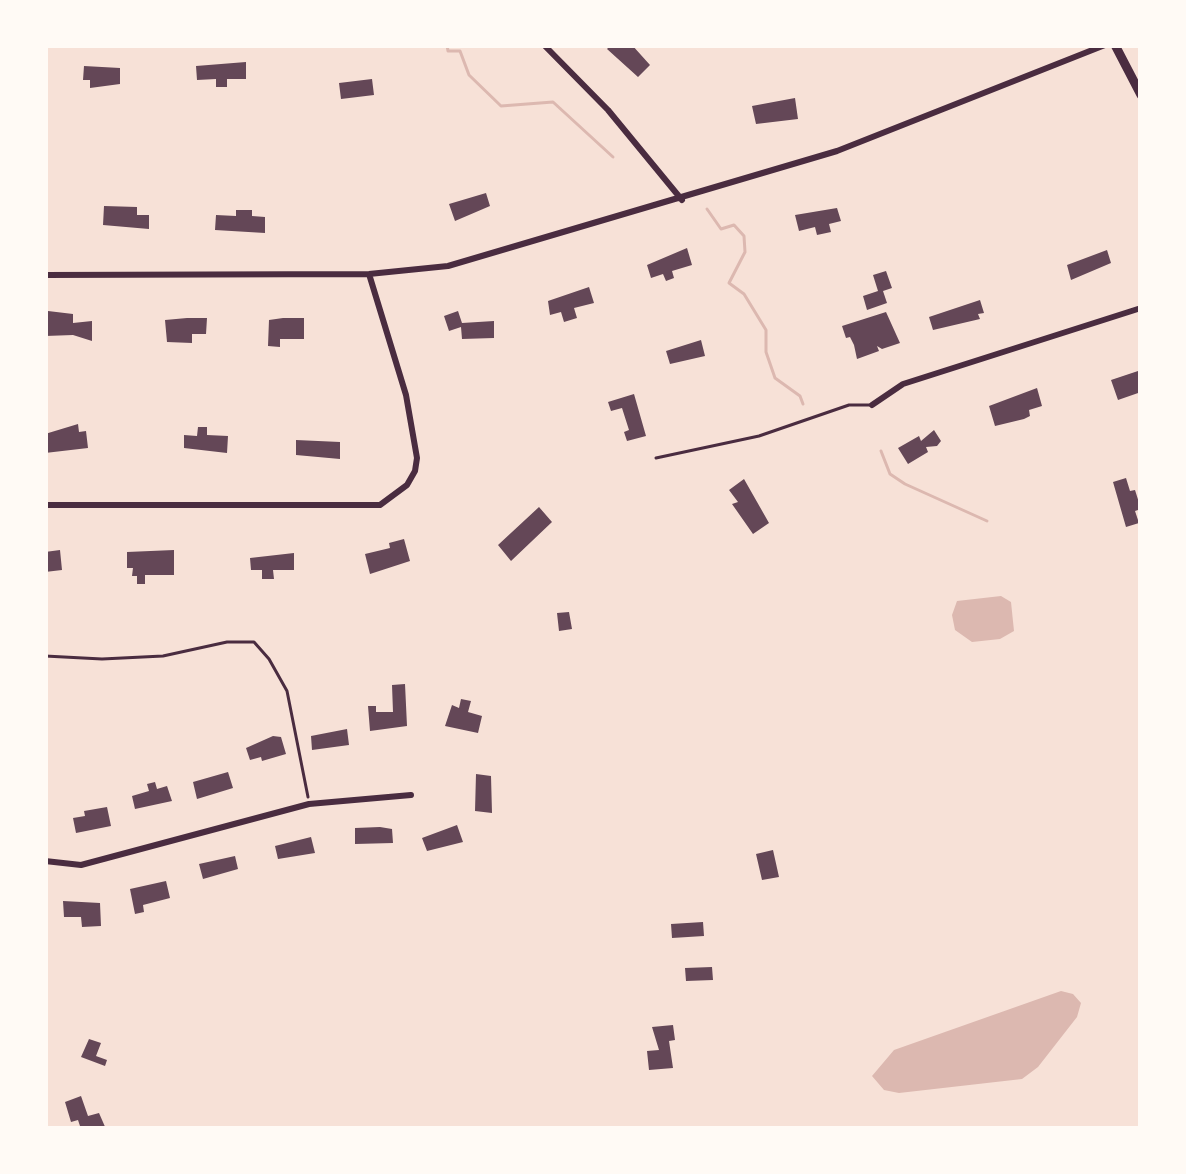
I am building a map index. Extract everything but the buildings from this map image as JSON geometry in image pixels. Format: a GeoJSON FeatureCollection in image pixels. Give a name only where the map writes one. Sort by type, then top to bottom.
{"type":"FeatureCollection","features":[{"type":"Feature","properties":{"kind":"main road"},"geometry":{"type":"LineString","coordinates":[[1115,45],[1141,94]]}},
{"type":"Feature","properties":{"kind":"street"},"geometry":{"type":"LineString","coordinates":[[544,45],[608,110],[682,200]]}},
{"type":"Feature","properties":{"kind":"street"},"geometry":{"type":"LineString","coordinates":[[45,275],[369,274],[448,266],[837,151],[1105,45]]}},
{"type":"Feature","properties":{"kind":"street"},"geometry":{"type":"LineString","coordinates":[[45,505],[380,505],[406,485],[416,471],[417,458],[406,395],[369,274]]}},
{"type":"Feature","properties":{"kind":"street"},"geometry":{"type":"LineString","coordinates":[[872,405],[903,384],[1141,308]]}},
{"type":"Feature","properties":{"kind":"street"},"geometry":{"type":"LineString","coordinates":[[45,861],[81,865],[309,804],[411,795]]}},
{"type":"Feature","properties":{"kind":"lane"},"geometry":{"type":"LineString","coordinates":[[656,458],[759,436],[849,405],[872,405]]}},
{"type":"Feature","properties":{"kind":"path"},"geometry":{"type":"LineString","coordinates":[[45,656],[164,656],[227,641],[254,642],[269,658],[286,691],[309,804]]}},
{"type":"Feature","properties":{"kind":"shaded area"},"geometry":{"type":"Polygon","coordinates":[[[1001,596],[1011,602],[1014,631],[1000,639],[972,642],[955,630],[952,615],[957,601],[1001,596]]]}},
{"type":"Feature","properties":{"kind":"shaded area"},"geometry":{"type":"Polygon","coordinates":[[[1061,991],[1073,994],[1081,1003],[1077,1017],[1038,1067],[1022,1079],[899,1093],[884,1090],[872,1076],[894,1050],[1061,991]]]}},
{"type":"Feature","properties":{"kind":"waterway"},"geometry":{"type":"LineString","coordinates":[[447,45],[448,51],[460,51],[469,75],[501,106],[553,102],[613,157]]}},
{"type":"Feature","properties":{"kind":"waterway"},"geometry":{"type":"LineString","coordinates":[[707,209],[721,229],[734,225],[744,236],[745,252],[729,283],[744,294],[766,330],[766,352],[775,378],[800,396],[803,404]]}},
{"type":"Feature","properties":{"kind":"waterway"},"geometry":{"type":"LineString","coordinates":[[881,451],[890,474],[905,484],[987,521]]}}]}
